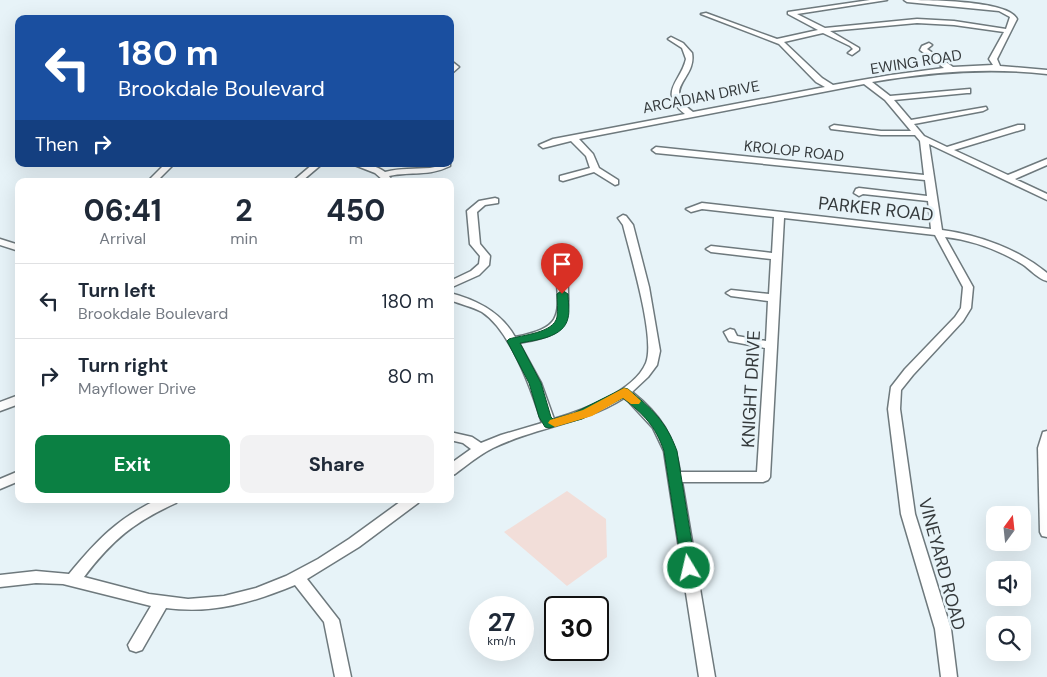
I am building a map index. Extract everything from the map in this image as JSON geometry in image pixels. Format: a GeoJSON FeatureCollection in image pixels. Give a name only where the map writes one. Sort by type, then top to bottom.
{"type":"FeatureCollection","features":[{"type":"Feature","properties":{"kind":"street"},"geometry":{"type":"LineString","coordinates":[[852,53],[857,50],[855,46],[790,13],[884,0]]}},
{"type":"Feature","properties":{"kind":"street"},"geometry":{"type":"LineString","coordinates":[[907,0],[1001,9],[1013,16],[1014,19],[993,59],[997,67]]}},
{"type":"Feature","properties":{"kind":"street"},"geometry":{"type":"LineString","coordinates":[[704,14],[778,41],[819,80],[832,88]]}},
{"type":"Feature","properties":{"kind":"street"},"geometry":{"type":"LineString","coordinates":[[778,41],[823,30],[924,21],[1008,31]]}},
{"type":"Feature","properties":{"kind":"street"},"geometry":{"type":"LineString","coordinates":[[671,39],[681,44],[690,54],[690,62],[676,87],[675,93],[680,104],[692,115]]}},
{"type":"Feature","properties":{"kind":"street"},"geometry":{"type":"LineString","coordinates":[[929,45],[924,47],[924,50],[951,69]]}},
{"type":"Feature","properties":{"kind":"street","name":"EWING ROAD"},"geometry":{"type":"LineString","coordinates":[[866,82],[951,69],[997,67],[1047,72]]}},
{"type":"Feature","properties":{"kind":"street","name":"EWING ROAD"},"geometry":{"type":"LineString","coordinates":[[866,82],[889,99],[921,137]]}},
{"type":"Feature","properties":{"kind":"street","name":"ARCADIAN DRIVE"},"geometry":{"type":"LineString","coordinates":[[543,145],[866,82]]}},
{"type":"Feature","properties":{"kind":"street"},"geometry":{"type":"LineString","coordinates":[[889,99],[965,93]]}},
{"type":"Feature","properties":{"kind":"street"},"geometry":{"type":"LineString","coordinates":[[908,123],[983,109]]}},
{"type":"Feature","properties":{"kind":"street"},"geometry":{"type":"LineString","coordinates":[[948,149],[1021,127]]}},
{"type":"Feature","properties":{"kind":"street"},"geometry":{"type":"LineString","coordinates":[[834,128],[921,137],[1047,196]]}},
{"type":"Feature","properties":{"kind":"street"},"geometry":{"type":"LineString","coordinates":[[853,134],[921,137]]}},
{"type":"Feature","properties":{"kind":"street","name":"VINEYARD ROAD"},"geometry":{"type":"LineString","coordinates":[[921,137],[930,178],[938,233],[968,287],[966,308],[960,319],[909,372],[895,390],[894,409],[908,514],[943,630],[949,677]]}},
{"type":"Feature","properties":{"kind":"street"},"geometry":{"type":"LineString","coordinates":[[573,138],[589,154],[595,169],[615,182]]}},
{"type":"Feature","properties":{"kind":"street","name":"KROLOP ROAD"},"geometry":{"type":"LineString","coordinates":[[656,150],[930,178]]}},
{"type":"Feature","properties":{"kind":"street"},"geometry":{"type":"LineString","coordinates":[[1009,178],[1047,162]]}},
{"type":"Feature","properties":{"kind":"street"},"geometry":{"type":"LineString","coordinates":[[155,178],[167,167]]}},
{"type":"Feature","properties":{"kind":"street"},"geometry":{"type":"LineString","coordinates":[[301,178],[314,167]]}},
{"type":"Feature","properties":{"kind":"street"},"geometry":{"type":"LineString","coordinates":[[367,167],[374,169],[385,178],[405,167]]}},
{"type":"Feature","properties":{"kind":"street"},"geometry":{"type":"LineString","coordinates":[[400,170],[434,170],[440,167]]}},
{"type":"Feature","properties":{"kind":"street"},"geometry":{"type":"LineString","coordinates":[[563,178],[595,169]]}},
{"type":"Feature","properties":{"kind":"street"},"geometry":{"type":"LineString","coordinates":[[859,193],[859,191],[932,199]]}},
{"type":"Feature","properties":{"kind":"street"},"geometry":{"type":"LineString","coordinates":[[454,282],[475,273],[484,265],[485,256],[475,244],[472,211],[482,203],[495,201]]}},
{"type":"Feature","properties":{"kind":"street","name":"PARKER ROAD"},"geometry":{"type":"LineString","coordinates":[[691,209],[702,206],[938,233],[972,240],[997,248],[1024,261],[1047,278]]}},
{"type":"Feature","properties":{"kind":"street","name":"KNIGHT DRIVE"},"geometry":{"type":"LineString","coordinates":[[674,477],[763,477],[779,215]]}},
{"type":"Feature","properties":{"kind":"street"},"geometry":{"type":"LineString","coordinates":[[454,468],[481,449],[517,433],[587,413],[624,392],[646,374],[653,360],[654,348],[648,303],[628,225],[623,218]]}},
{"type":"Feature","properties":{"kind":"street"},"geometry":{"type":"LineString","coordinates":[[0,242],[15,247]]}},
{"type":"Feature","properties":{"kind":"street"},"geometry":{"type":"LineString","coordinates":[[711,249],[777,257]]}},
{"type":"Feature","properties":{"kind":"street"},"geometry":{"type":"LineString","coordinates":[[513,341],[547,333],[556,329],[561,323],[563,315],[561,270]]}},
{"type":"Feature","properties":{"kind":"street"},"geometry":{"type":"LineString","coordinates":[[731,293],[774,298]]}},
{"type":"Feature","properties":{"kind":"street"},"geometry":{"type":"LineString","coordinates":[[454,297],[478,306],[501,322],[535,383],[549,424]]}},
{"type":"Feature","properties":{"kind":"street"},"geometry":{"type":"LineString","coordinates":[[730,332],[733,340],[772,345]]}},
{"type":"Feature","properties":{"kind":"street"},"geometry":{"type":"LineString","coordinates":[[624,392],[651,415],[664,432],[670,451],[707,677]]}},
{"type":"Feature","properties":{"kind":"street"},"geometry":{"type":"LineString","coordinates":[[0,407],[15,401]]}},
{"type":"Feature","properties":{"kind":"street"},"geometry":{"type":"LineString","coordinates":[[1047,436],[1044,448],[1047,532]]}},
{"type":"Feature","properties":{"kind":"street"},"geometry":{"type":"LineString","coordinates":[[454,437],[467,440],[481,449]]}},
{"type":"Feature","properties":{"kind":"street"},"geometry":{"type":"LineString","coordinates":[[0,484],[15,478]]}},
{"type":"Feature","properties":{"kind":"street"},"geometry":{"type":"LineString","coordinates":[[73,580],[112,533],[130,519],[163,503]]}},
{"type":"Feature","properties":{"kind":"street"},"geometry":{"type":"LineString","coordinates":[[0,582],[43,578],[73,580],[161,603],[192,605],[235,600],[277,589],[298,578],[351,547],[408,503]]}},
{"type":"Feature","properties":{"kind":"street"},"geometry":{"type":"LineString","coordinates":[[298,578],[331,620],[339,666],[343,677]]}},
{"type":"Feature","properties":{"kind":"street"},"geometry":{"type":"LineString","coordinates":[[136,645],[161,603]]}},
{"type":"Feature","properties":{"kind":"shaded area"},"geometry":{"type":"Polygon","coordinates":[[[567,491],[606,519],[607,557],[567,586],[504,532],[567,491]]]}},
{"type":"Feature","properties":{"kind":"slow traffic"},"geometry":{"type":"LineString","coordinates":[[555,423],[587,413],[624,392],[635,401]]}},
{"type":"Feature","properties":{"kind":"route"},"geometry":{"type":"LineString","coordinates":[[562,294],[563,319],[556,329],[541,335],[513,341],[538,390],[545,417],[549,424],[578,416],[587,413],[624,392],[651,415],[664,432],[668,441],[689,568]]}}]}
